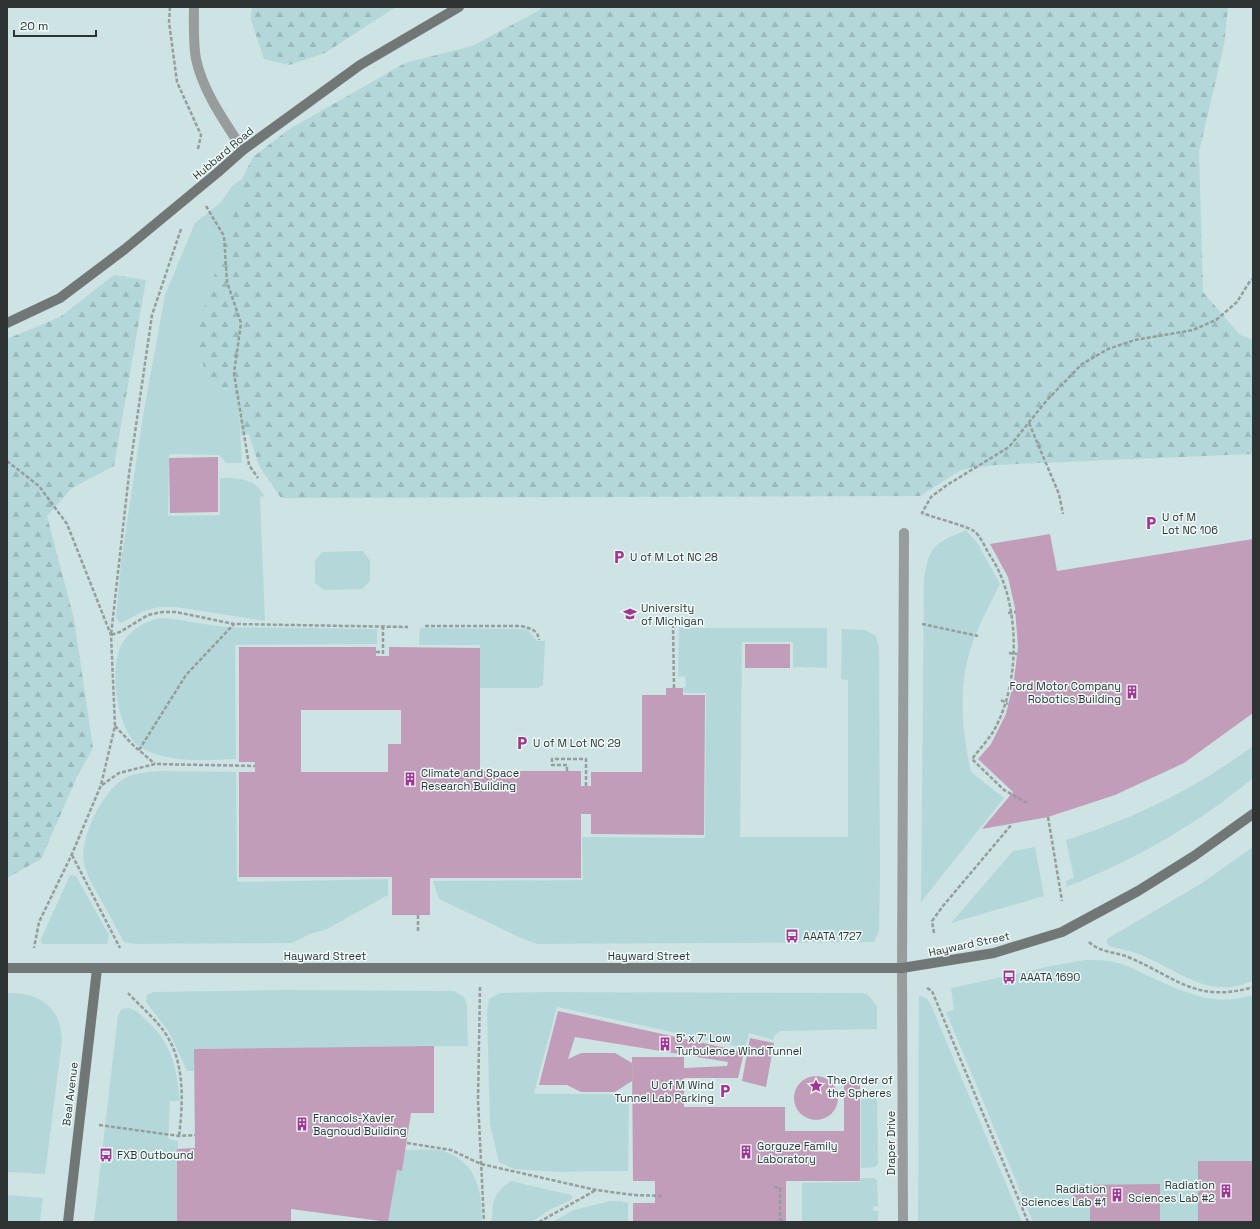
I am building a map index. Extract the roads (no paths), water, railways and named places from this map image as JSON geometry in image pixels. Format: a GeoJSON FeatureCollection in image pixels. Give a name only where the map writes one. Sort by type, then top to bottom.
{"type":"FeatureCollection","features":[{"type":"Feature","properties":{"kind":"street"},"geometry":{"type":"LineString","coordinates":[[194,7],[194,38],[198,66],[204,83],[220,114],[242,150]]}},
{"type":"Feature","properties":{"kind":"street","name":"Hubbard Road"},"geometry":{"type":"LineString","coordinates":[[7,323],[60,298],[125,249],[217,174],[242,150],[360,65],[459,7]]}},
{"type":"Feature","properties":{"kind":"street","name":"Draper Drive"},"geometry":{"type":"LineString","coordinates":[[904,533],[902,968],[904,1222]]}},
{"type":"Feature","properties":{"kind":"street","name":"Hayward Street"},"geometry":{"type":"LineString","coordinates":[[7,968],[902,968],[994,953],[1062,932],[1138,891],[1194,856],[1253,814]]}},
{"type":"Feature","properties":{"kind":"street","name":"Beal Avenue"},"geometry":{"type":"LineString","coordinates":[[68,1222],[97,969]]}},
{"type":"Feature","properties":{"kind":"place","name":"U of M Lot NC 106"},"geometry":{"type":"Point","coordinates":[1151,523]}},
{"type":"Feature","properties":{"kind":"place","name":"U of M Lot NC 28"},"geometry":{"type":"Point","coordinates":[619,557]}},
{"type":"Feature","properties":{"kind":"place","name":"University of Michigan"},"geometry":{"type":"Point","coordinates":[630,614]}},
{"type":"Feature","properties":{"kind":"place","name":"Ford Motor Company Robotics Building"},"geometry":{"type":"Point","coordinates":[1132,692]}},
{"type":"Feature","properties":{"kind":"place","name":"U of M Lot NC 29"},"geometry":{"type":"Point","coordinates":[522,743]}},
{"type":"Feature","properties":{"kind":"place","name":"Climate and Space Research Building"},"geometry":{"type":"Point","coordinates":[410,779]}},
{"type":"Feature","properties":{"kind":"place","name":"AAATA 1727"},"geometry":{"type":"Point","coordinates":[792,936]}},
{"type":"Feature","properties":{"kind":"place","name":"AAATA 1690"},"geometry":{"type":"Point","coordinates":[1009,977]}},
{"type":"Feature","properties":{"kind":"place","name":"5' x 7' Low Turbulence Wind Tunnel"},"geometry":{"type":"Point","coordinates":[665,1044]}},
{"type":"Feature","properties":{"kind":"place","name":"The Order of the Spheres"},"geometry":{"type":"Point","coordinates":[816,1086]}},
{"type":"Feature","properties":{"kind":"place","name":"U of M Wind Tunnel Lab Parking"},"geometry":{"type":"Point","coordinates":[725,1091]}},
{"type":"Feature","properties":{"kind":"place","name":"Francois‑Xavier Bagnoud Building"},"geometry":{"type":"Point","coordinates":[302,1124]}},
{"type":"Feature","properties":{"kind":"place","name":"Gorguze Family Laboratory"},"geometry":{"type":"Point","coordinates":[746,1152]}},
{"type":"Feature","properties":{"kind":"place","name":"FXB Outbound"},"geometry":{"type":"Point","coordinates":[106,1155]}},
{"type":"Feature","properties":{"kind":"place","name":"Radiation Sciences Lab #2"},"geometry":{"type":"Point","coordinates":[1226,1191]}},
{"type":"Feature","properties":{"kind":"place","name":"Radiation Sciences Lab #1"},"geometry":{"type":"Point","coordinates":[1117,1195]}}]}
